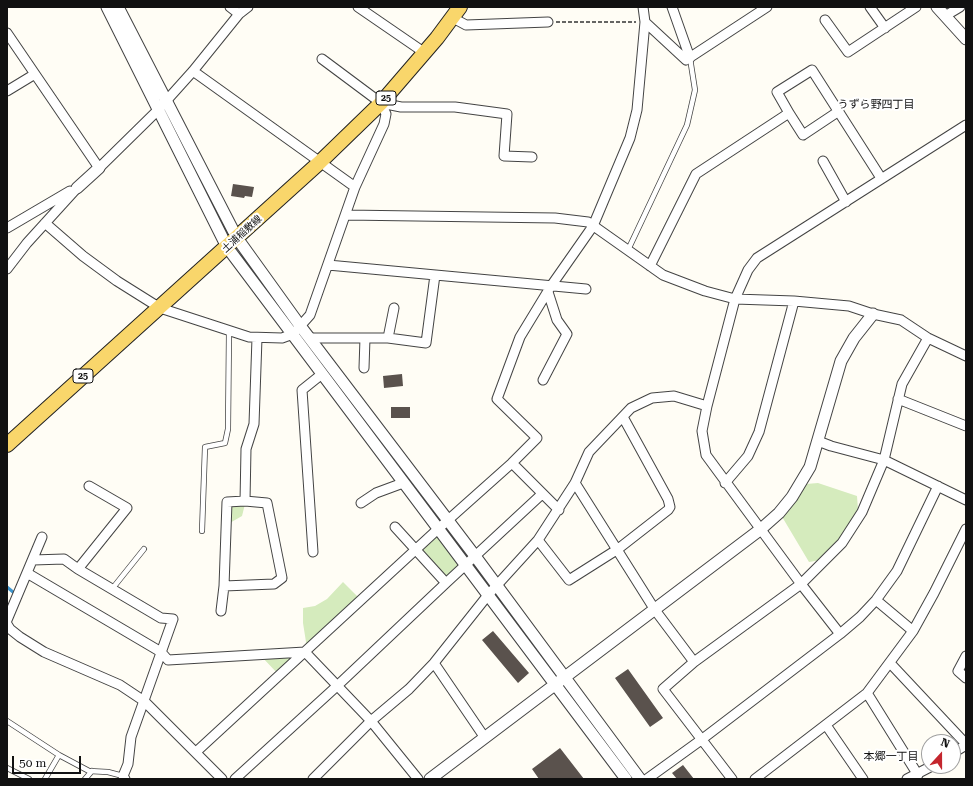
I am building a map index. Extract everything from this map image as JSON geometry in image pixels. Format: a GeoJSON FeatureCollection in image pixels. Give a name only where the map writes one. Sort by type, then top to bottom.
{"type":"FeatureCollection","features":[{"type":"Feature","properties":{"kind":"main road","name":"土浦稲敷線"},"geometry":{"type":"LineString","coordinates":[[7,445],[319,163],[381,103],[456,13]]}},
{"type":"Feature","properties":{"kind":"street"},"geometry":{"type":"LineString","coordinates":[[107,7],[158,110],[232,242],[297,330],[322,374],[626,779]]}},
{"type":"Feature","properties":{"kind":"street"},"geometry":{"type":"LineString","coordinates":[[118,7],[166,100],[232,242]]}},
{"type":"Feature","properties":{"kind":"street"},"geometry":{"type":"LineString","coordinates":[[230,7],[240,14]]}},
{"type":"Feature","properties":{"kind":"street"},"geometry":{"type":"LineString","coordinates":[[7,269],[45,223],[77,188],[158,110],[193,71],[240,14],[248,7]]}},
{"type":"Feature","properties":{"kind":"street"},"geometry":{"type":"LineString","coordinates":[[358,7],[424,53]]}},
{"type":"Feature","properties":{"kind":"street"},"geometry":{"type":"LineString","coordinates":[[196,752],[416,549],[512,463],[537,438],[498,399],[520,337],[550,289],[594,226],[630,138],[637,110],[645,22],[643,7]]}},
{"type":"Feature","properties":{"kind":"street"},"geometry":{"type":"LineString","coordinates":[[672,7],[690,58]]}},
{"type":"Feature","properties":{"kind":"street"},"geometry":{"type":"LineString","coordinates":[[645,22],[686,60],[766,7]]}},
{"type":"Feature","properties":{"kind":"street"},"geometry":{"type":"LineString","coordinates":[[870,7],[885,28]]}},
{"type":"Feature","properties":{"kind":"street"},"geometry":{"type":"LineString","coordinates":[[826,20],[848,52],[916,7]]}},
{"type":"Feature","properties":{"kind":"street"},"geometry":{"type":"LineString","coordinates":[[937,7],[966,39]]}},
{"type":"Feature","properties":{"kind":"street"},"geometry":{"type":"LineString","coordinates":[[945,16],[960,7]]}},
{"type":"Feature","properties":{"kind":"street"},"geometry":{"type":"LineString","coordinates":[[456,13],[466,25],[548,22]]}},
{"type":"Feature","properties":{"kind":"street"},"geometry":{"type":"LineString","coordinates":[[7,33],[99,168]]}},
{"type":"Feature","properties":{"kind":"street"},"geometry":{"type":"LineString","coordinates":[[322,59],[381,103],[401,107],[455,107],[507,114],[504,156],[532,157]]}},
{"type":"Feature","properties":{"kind":"street"},"geometry":{"type":"LineString","coordinates":[[838,111],[803,135],[777,92],[812,70],[881,178]]}},
{"type":"Feature","properties":{"kind":"street"},"geometry":{"type":"LineString","coordinates":[[193,71],[319,163],[355,187]]}},
{"type":"Feature","properties":{"kind":"street"},"geometry":{"type":"LineString","coordinates":[[7,91],[35,74]]}},
{"type":"Feature","properties":{"kind":"street"},"geometry":{"type":"LineString","coordinates":[[45,223],[82,256],[117,281],[160,308],[229,332],[257,338],[282,338],[297,330],[310,315],[355,187],[384,124],[386,114],[381,103]]}},
{"type":"Feature","properties":{"kind":"street"},"geometry":{"type":"LineString","coordinates":[[650,266],[696,174],[789,113]]}},
{"type":"Feature","properties":{"kind":"street"},"geometry":{"type":"LineString","coordinates":[[840,634],[725,483],[706,455],[702,442],[702,431],[708,406],[735,299],[748,270],[756,258],[966,125]]}},
{"type":"Feature","properties":{"kind":"street"},"geometry":{"type":"LineString","coordinates":[[823,161],[846,202]]}},
{"type":"Feature","properties":{"kind":"street"},"geometry":{"type":"LineString","coordinates":[[7,228],[77,188]]}},
{"type":"Feature","properties":{"kind":"street"},"geometry":{"type":"LineString","coordinates":[[346,215],[555,218],[588,222],[663,275],[705,291],[735,299],[794,301],[849,306],[873,314],[901,320],[928,338],[966,356]]}},
{"type":"Feature","properties":{"kind":"street"},"geometry":{"type":"LineString","coordinates":[[328,265],[435,275],[550,289],[586,289]]}},
{"type":"Feature","properties":{"kind":"street"},"geometry":{"type":"LineString","coordinates":[[310,338],[388,338],[426,343],[435,275]]}},
{"type":"Feature","properties":{"kind":"street"},"geometry":{"type":"LineString","coordinates":[[543,380],[567,334],[557,320],[550,289]]}},
{"type":"Feature","properties":{"kind":"street"},"geometry":{"type":"LineString","coordinates":[[725,483],[748,456],[759,432],[794,301]]}},
{"type":"Feature","properties":{"kind":"street"},"geometry":{"type":"LineString","coordinates":[[388,338],[394,308]]}},
{"type":"Feature","properties":{"kind":"street"},"geometry":{"type":"LineString","coordinates":[[430,779],[761,529],[783,508],[803,482],[818,441],[841,362],[854,338],[873,314]]}},
{"type":"Feature","properties":{"kind":"street"},"geometry":{"type":"LineString","coordinates":[[297,330],[310,338],[447,521],[497,585],[640,779]]}},
{"type":"Feature","properties":{"kind":"street"},"geometry":{"type":"LineString","coordinates":[[245,501],[246,449],[254,424],[257,338]]}},
{"type":"Feature","properties":{"kind":"street"},"geometry":{"type":"LineString","coordinates":[[364,368],[365,338]]}},
{"type":"Feature","properties":{"kind":"street"},"geometry":{"type":"LineString","coordinates":[[732,779],[663,688],[694,662],[801,584],[842,543],[862,512],[884,460],[898,400],[910,368],[928,338]]}},
{"type":"Feature","properties":{"kind":"street"},"geometry":{"type":"LineString","coordinates":[[313,552],[302,390],[322,374]]}},
{"type":"Feature","properties":{"kind":"street"},"geometry":{"type":"LineString","coordinates":[[313,779],[371,722],[409,689],[434,663],[488,595],[538,540],[559,510],[575,483],[590,452],[608,430],[631,408],[652,398],[674,396],[708,406]]}},
{"type":"Feature","properties":{"kind":"street"},"geometry":{"type":"LineString","coordinates":[[898,400],[966,426]]}},
{"type":"Feature","properties":{"kind":"street"},"geometry":{"type":"LineString","coordinates":[[538,540],[569,580],[618,549],[668,510],[670,507],[668,499],[623,417]]}},
{"type":"Feature","properties":{"kind":"street"},"geometry":{"type":"LineString","coordinates":[[818,441],[831,446],[884,460],[966,500]]}},
{"type":"Feature","properties":{"kind":"street"},"geometry":{"type":"LineString","coordinates":[[512,463],[559,510]]}},
{"type":"Feature","properties":{"kind":"street"},"geometry":{"type":"LineString","coordinates":[[361,503],[376,493],[403,483]]}},
{"type":"Feature","properties":{"kind":"street"},"geometry":{"type":"LineString","coordinates":[[575,483],[618,549],[655,610],[694,662]]}},
{"type":"Feature","properties":{"kind":"street"},"geometry":{"type":"LineString","coordinates":[[78,569],[127,508],[89,486]]}},
{"type":"Feature","properties":{"kind":"street"},"geometry":{"type":"LineString","coordinates":[[647,779],[701,740],[840,634],[860,617],[876,600],[896,571],[938,486]]}},
{"type":"Feature","properties":{"kind":"street"},"geometry":{"type":"LineString","coordinates":[[235,779],[337,686],[446,582],[542,494]]}},
{"type":"Feature","properties":{"kind":"street"},"geometry":{"type":"LineString","coordinates":[[221,611],[224,586],[227,502],[245,501],[267,503],[282,578],[274,584],[224,586]]}},
{"type":"Feature","properties":{"kind":"street"},"geometry":{"type":"LineString","coordinates":[[395,527],[446,582]]}},
{"type":"Feature","properties":{"kind":"street"},"geometry":{"type":"LineString","coordinates":[[755,779],[867,693],[913,631],[966,529]]}},
{"type":"Feature","properties":{"kind":"street"},"geometry":{"type":"LineString","coordinates":[[7,620],[42,538]]}},
{"type":"Feature","properties":{"kind":"street"},"geometry":{"type":"LineString","coordinates":[[33,560],[64,559],[78,569],[161,618],[173,619],[160,652],[132,737],[128,764],[124,778]]}},
{"type":"Feature","properties":{"kind":"street"},"geometry":{"type":"LineString","coordinates":[[27,573],[160,652],[168,660],[305,652]]}},
{"type":"Feature","properties":{"kind":"street"},"geometry":{"type":"LineString","coordinates":[[876,600],[913,631]]}},
{"type":"Feature","properties":{"kind":"street"},"geometry":{"type":"LineString","coordinates":[[7,624],[10,629],[20,637],[44,652],[120,685],[144,701],[222,779]]}},
{"type":"Feature","properties":{"kind":"street"},"geometry":{"type":"LineString","coordinates":[[305,652],[371,722],[418,779]]}},
{"type":"Feature","properties":{"kind":"street"},"geometry":{"type":"LineString","coordinates":[[966,656],[958,671],[966,678]]}},
{"type":"Feature","properties":{"kind":"street"},"geometry":{"type":"LineString","coordinates":[[434,663],[485,738]]}},
{"type":"Feature","properties":{"kind":"street"},"geometry":{"type":"LineString","coordinates":[[890,663],[966,744]]}},
{"type":"Feature","properties":{"kind":"street"},"geometry":{"type":"LineString","coordinates":[[867,693],[918,775]]}},
{"type":"Feature","properties":{"kind":"street"},"geometry":{"type":"LineString","coordinates":[[826,725],[863,779]]}},
{"type":"Feature","properties":{"kind":"street"},"geometry":{"type":"LineString","coordinates":[[907,779],[921,773]]}},
{"type":"Feature","properties":{"kind":"lane"},"geometry":{"type":"LineString","coordinates":[[628,250],[687,125],[695,90],[690,58]]}},
{"type":"Feature","properties":{"kind":"lane"},"geometry":{"type":"LineString","coordinates":[[202,531],[205,447],[225,443],[228,429],[229,332]]}},
{"type":"Feature","properties":{"kind":"lane"},"geometry":{"type":"LineString","coordinates":[[112,589],[144,549]]}},
{"type":"Feature","properties":{"kind":"lane"},"geometry":{"type":"LineString","coordinates":[[7,721],[59,754],[92,771],[108,772],[124,778]]}},
{"type":"Feature","properties":{"kind":"lane"},"geometry":{"type":"LineString","coordinates":[[45,779],[59,754]]}},
{"type":"Feature","properties":{"kind":"lane"},"geometry":{"type":"LineString","coordinates":[[7,768],[29,779]]}},
{"type":"Feature","properties":{"kind":"lane"},"geometry":{"type":"LineString","coordinates":[[85,779],[92,771]]}},
{"type":"Feature","properties":{"kind":"path"},"geometry":{"type":"LineString","coordinates":[[548,22],[645,22]]}},
{"type":"Feature","properties":{"kind":"green space"},"geometry":{"type":"Polygon","coordinates":[[[818,483],[857,496],[858,510],[838,541],[821,560],[809,562],[781,515],[806,484],[818,483]]]}},
{"type":"Feature","properties":{"kind":"green space"},"geometry":{"type":"Polygon","coordinates":[[[245,504],[242,516],[228,524],[229,505],[245,504]]]}},
{"type":"Feature","properties":{"kind":"green space"},"geometry":{"type":"Polygon","coordinates":[[[438,531],[463,564],[446,580],[418,550],[438,531]]]}},
{"type":"Feature","properties":{"kind":"green space"},"geometry":{"type":"Polygon","coordinates":[[[343,582],[360,599],[305,649],[306,642],[303,623],[303,608],[315,606],[327,599],[343,582]]]}},
{"type":"Feature","properties":{"kind":"green space"},"geometry":{"type":"Polygon","coordinates":[[[302,653],[279,675],[261,656],[302,653]]]}},
{"type":"Feature","properties":{"kind":"building"},"geometry":{"type":"Polygon","coordinates":[[[233,184],[254,187],[252,197],[245,196],[244,198],[231,196],[233,184]]]}},
{"type":"Feature","properties":{"kind":"building"},"geometry":{"type":"Polygon","coordinates":[[[402,374],[403,386],[384,388],[383,376],[402,374]]]}},
{"type":"Feature","properties":{"kind":"building"},"geometry":{"type":"Polygon","coordinates":[[[391,407],[410,407],[410,418],[391,418],[391,407]]]}},
{"type":"Feature","properties":{"kind":"building"},"geometry":{"type":"Polygon","coordinates":[[[493,631],[529,673],[518,683],[482,640],[493,631]]]}},
{"type":"Feature","properties":{"kind":"building"},"geometry":{"type":"Polygon","coordinates":[[[628,669],[663,718],[650,727],[615,678],[628,669]]]}},
{"type":"Feature","properties":{"kind":"building"},"geometry":{"type":"Polygon","coordinates":[[[560,748],[584,779],[539,779],[532,769],[560,748]]]}},
{"type":"Feature","properties":{"kind":"building"},"geometry":{"type":"Polygon","coordinates":[[[683,765],[694,779],[677,779],[672,773],[683,765]]]}},
{"type":"Feature","properties":{"kind":"waterway"},"geometry":{"type":"LineString","coordinates":[[7,587],[13,592]]}},
{"type":"Feature","properties":{"kind":"district","name":"うずら野四丁目"},"geometry":{"type":"Point","coordinates":[876,105]}},
{"type":"Feature","properties":{"kind":"district","name":"本郷一丁目"},"geometry":{"type":"Point","coordinates":[891,757]}}]}
